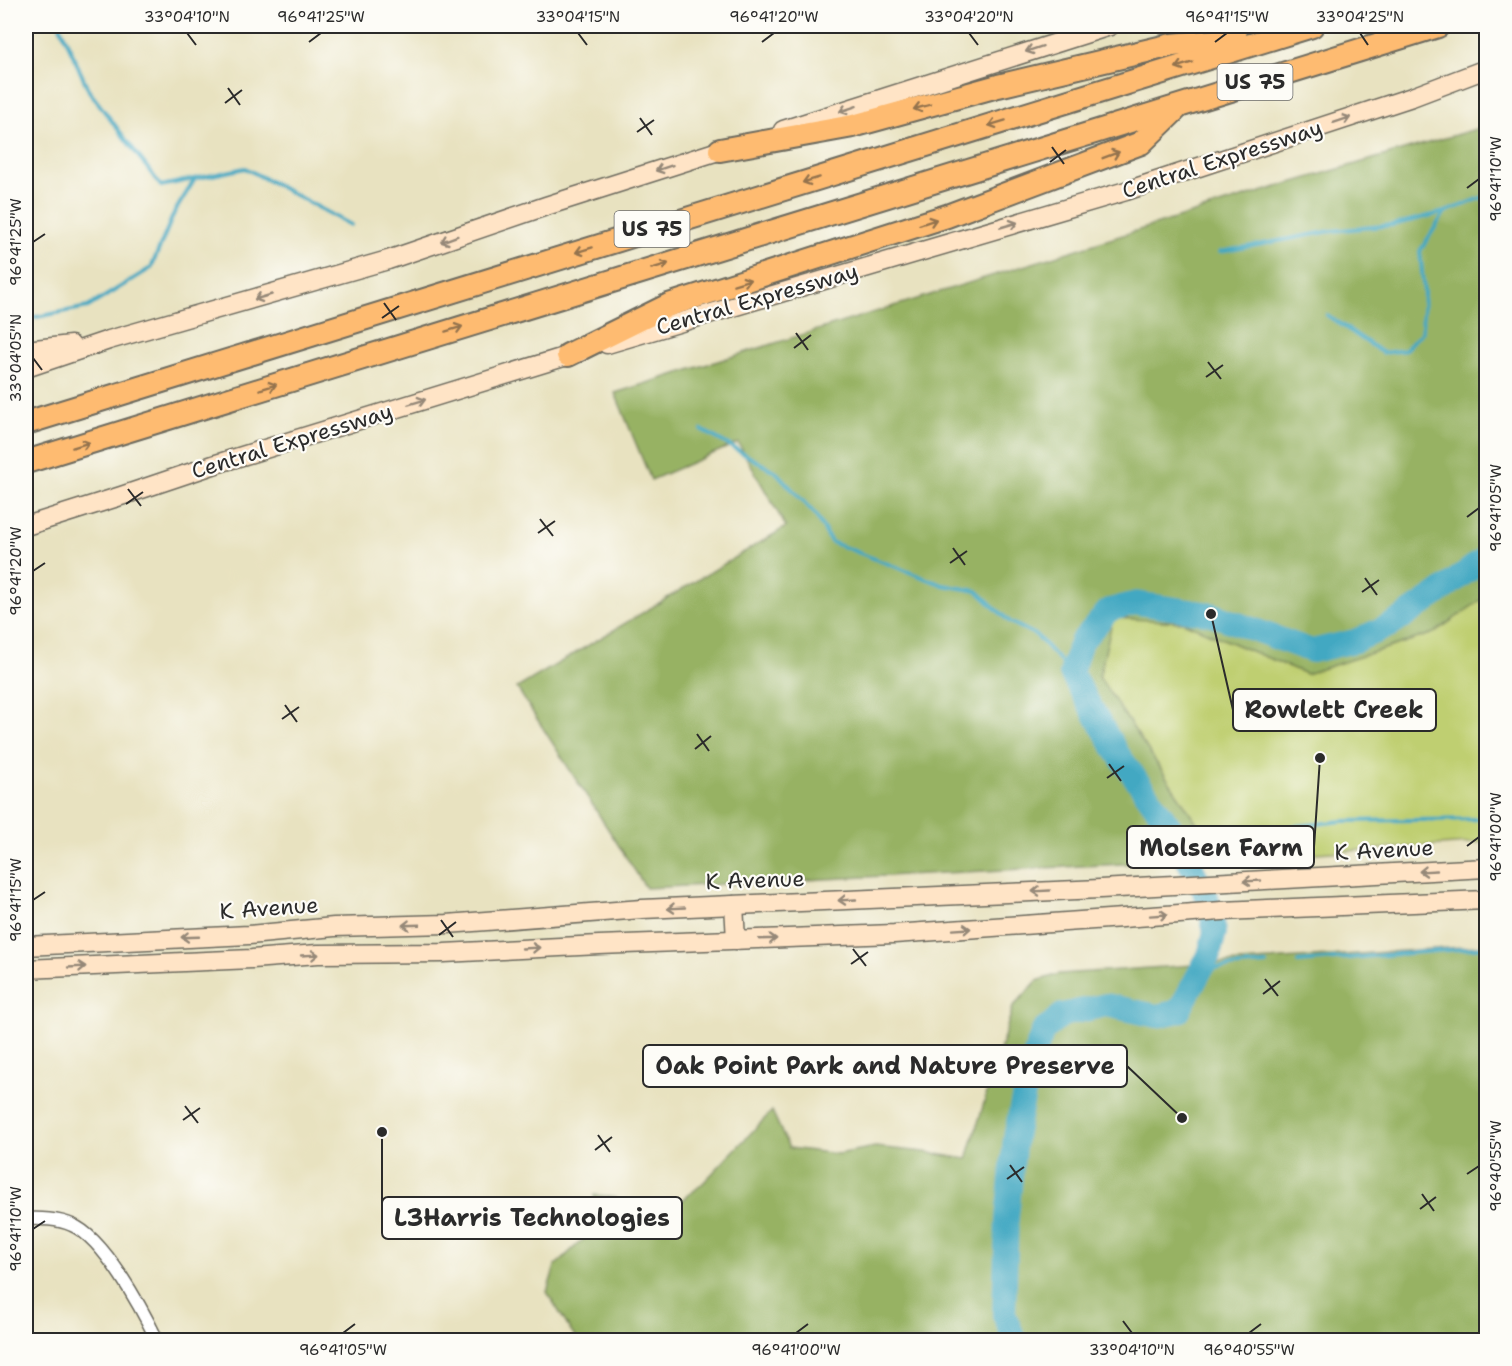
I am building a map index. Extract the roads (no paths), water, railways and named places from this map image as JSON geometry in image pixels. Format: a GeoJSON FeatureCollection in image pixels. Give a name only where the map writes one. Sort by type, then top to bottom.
{"type":"FeatureCollection","features":[{"type":"Feature","properties":{"kind":"highway","name":"US 75"},"geometry":{"type":"LineString","coordinates":[[26,423],[1312,26]]}},
{"type":"Feature","properties":{"kind":"highway","name":"US 75"},"geometry":{"type":"LineString","coordinates":[[26,462],[1438,26]]}},
{"type":"Feature","properties":{"kind":"highway"},"geometry":{"type":"LineString","coordinates":[[720,150],[853,126],[998,87],[1172,45],[1280,36]]}},
{"type":"Feature","properties":{"kind":"highway"},"geometry":{"type":"LineString","coordinates":[[568,356],[669,305],[947,216],[1141,143],[1180,105]]}},
{"type":"Feature","properties":{"kind":"main road"},"geometry":{"type":"LineString","coordinates":[[26,368],[109,340],[388,260],[546,206],[1110,26]]}},
{"type":"Feature","properties":{"kind":"main road","name":"Central Expressway"},"geometry":{"type":"LineString","coordinates":[[26,526],[216,464],[568,356],[1126,191],[1412,97],[1486,69]]}},
{"type":"Feature","properties":{"kind":"main road"},"geometry":{"type":"LineString","coordinates":[[26,350],[109,340]]}},
{"type":"Feature","properties":{"kind":"main road"},"geometry":{"type":"LineString","coordinates":[[26,534],[121,496]]}},
{"type":"Feature","properties":{"kind":"main road","name":"K Avenue"},"geometry":{"type":"LineString","coordinates":[[26,945],[249,935],[334,927],[469,922],[642,909],[1100,889],[1486,868]]}},
{"type":"Feature","properties":{"kind":"main road"},"geometry":{"type":"LineString","coordinates":[[26,969],[318,954],[472,951],[894,934],[1100,918],[1486,900]]}},
{"type":"Feature","properties":{"kind":"main road"},"geometry":{"type":"LineString","coordinates":[[734,905],[736,940]]}},
{"type":"Feature","properties":{"kind":"main road"},"geometry":{"type":"LineString","coordinates":[[469,922],[472,951]]}},
{"type":"Feature","properties":{"kind":"main road"},"geometry":{"type":"LineString","coordinates":[[249,935],[252,959]]}},
{"type":"Feature","properties":{"kind":"street"},"geometry":{"type":"LineString","coordinates":[[26,1219],[62,1222],[73,1225],[88,1235],[102,1250],[129,1289],[157,1341]]}},
{"type":"Feature","properties":{"kind":"waterway"},"geometry":{"type":"LineString","coordinates":[[60,26],[89,91],[161,186],[245,168],[351,225]]}},
{"type":"Feature","properties":{"kind":"waterway"},"geometry":{"type":"LineString","coordinates":[[26,319],[88,307],[151,268],[174,213],[195,179]]}},
{"type":"Feature","properties":{"kind":"waterway"},"geometry":{"type":"LineString","coordinates":[[1220,252],[1331,231],[1393,225],[1445,212],[1486,196]]}},
{"type":"Feature","properties":{"kind":"waterway"},"geometry":{"type":"LineString","coordinates":[[1327,315],[1383,353],[1405,350],[1422,332],[1424,293],[1420,251],[1445,212]]}},
{"type":"Feature","properties":{"kind":"waterway"},"geometry":{"type":"LineString","coordinates":[[702,430],[776,472],[815,514],[831,542],[943,585],[977,591],[1010,622],[1036,635],[1071,673]]}},
{"type":"Feature","properties":{"kind":"waterway"},"geometry":{"type":"LineString","coordinates":[[1015,1340],[1004,1315],[1007,1218],[1015,1137],[1029,1070],[1043,1031],[1062,1015],[1106,1005],[1157,1016],[1179,1011],[1209,955],[1215,932],[1207,897],[1171,828],[1118,754],[1071,673],[1081,642],[1109,610],[1136,603],[1211,614],[1312,651],[1355,641],[1393,624],[1486,557]]}},
{"type":"Feature","properties":{"kind":"waterway"},"geometry":{"type":"LineString","coordinates":[[1288,827],[1343,821],[1486,819]]}},
{"type":"Feature","properties":{"kind":"waterway"},"geometry":{"type":"LineString","coordinates":[[1191,865],[1234,851],[1257,835]]}},
{"type":"Feature","properties":{"kind":"waterway"},"geometry":{"type":"LineString","coordinates":[[1298,962],[1486,947]]}},
{"type":"Feature","properties":{"kind":"waterway"},"geometry":{"type":"LineString","coordinates":[[1202,969],[1266,964]]}},
{"type":"Feature","properties":{"kind":"place","name":"Rowlett Creek"},"geometry":{"type":"Point","coordinates":[1211,614]}},
{"type":"Feature","properties":{"kind":"place","name":"Molsen Farm"},"geometry":{"type":"Point","coordinates":[1320,758]}},
{"type":"Feature","properties":{"kind":"place","name":"Oak Point Park and Nature Preserve"},"geometry":{"type":"Point","coordinates":[1182,1118]}},
{"type":"Feature","properties":{"kind":"place","name":"L3Harris Technologies"},"geometry":{"type":"Point","coordinates":[382,1132]}}]}
